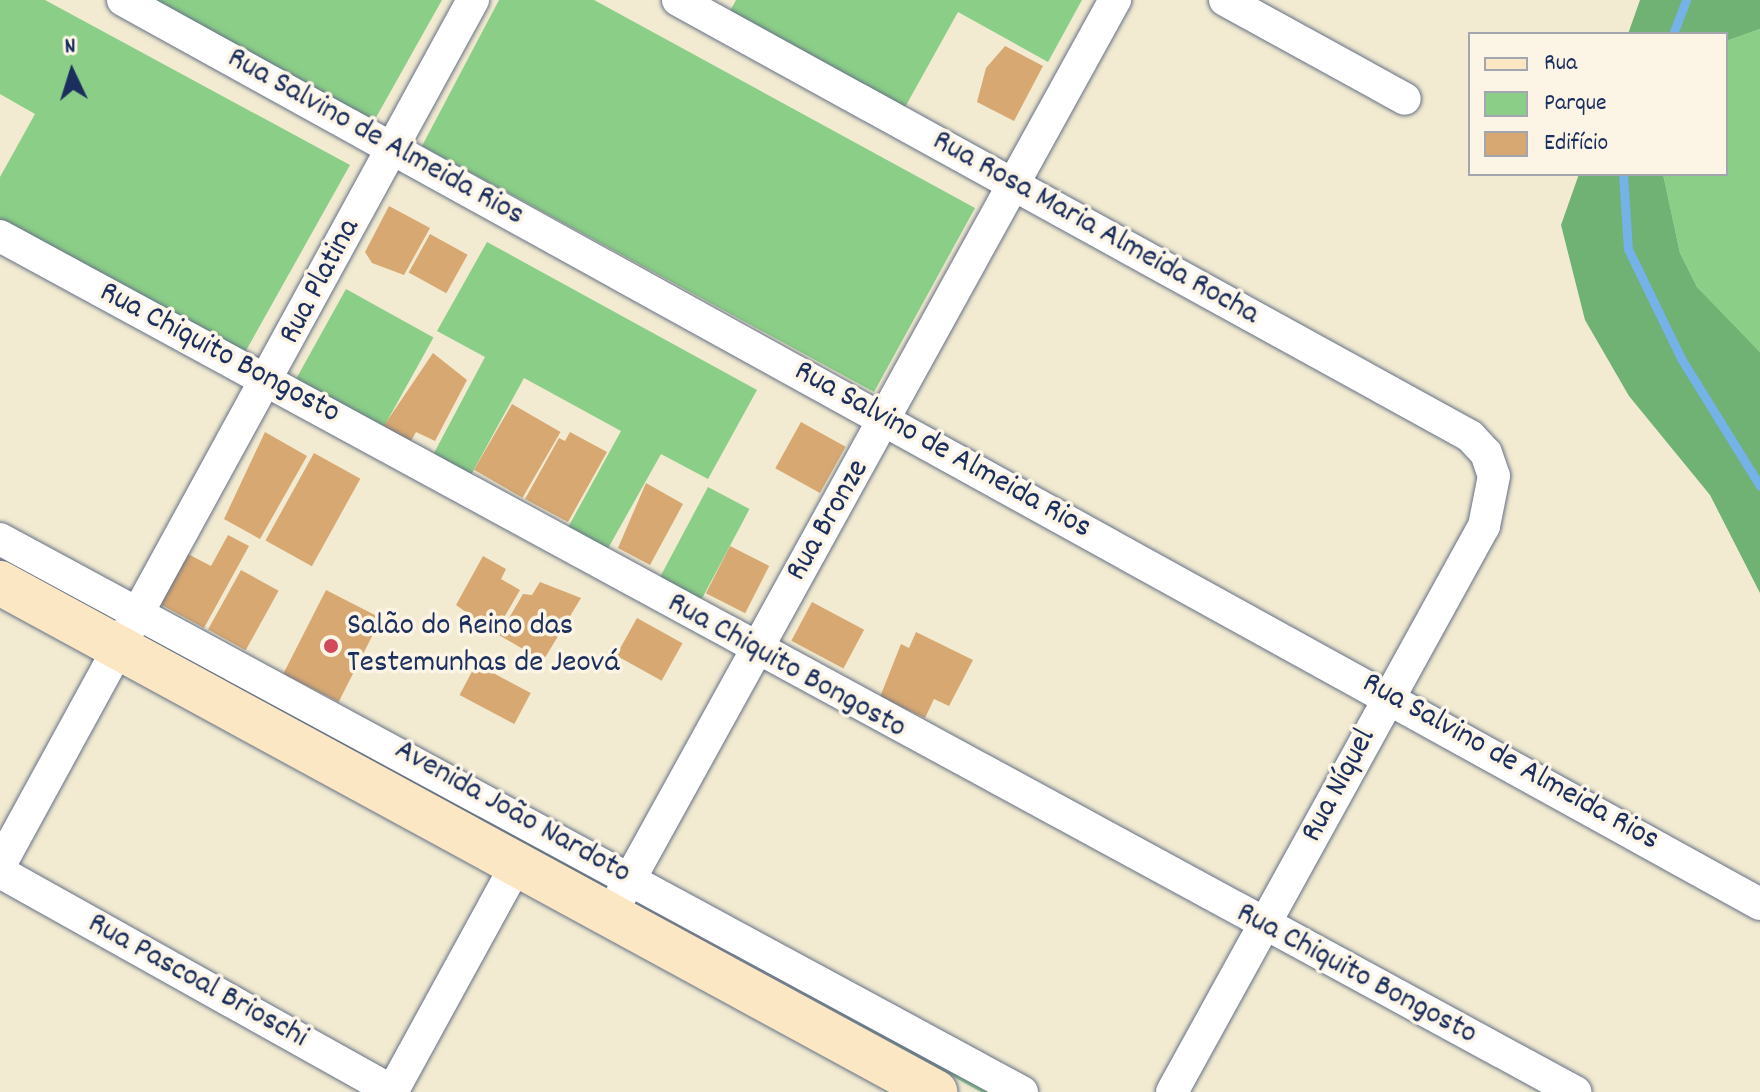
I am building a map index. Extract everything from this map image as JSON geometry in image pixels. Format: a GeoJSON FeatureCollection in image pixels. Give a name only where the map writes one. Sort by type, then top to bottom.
{"type":"FeatureCollection","features":[{"type":"Feature","properties":{"kind":"street","name":"Rua Salvino de Almeida Rios"},"geometry":{"type":"LineString","coordinates":[[123,0],[1389,694],[1760,904]]}},
{"type":"Feature","properties":{"kind":"street","name":"Rua Platina"},"geometry":{"type":"LineString","coordinates":[[0,865],[136,607],[269,380],[473,0]]}},
{"type":"Feature","properties":{"kind":"street","name":"Rua Rosa Maria Almeida Rocha"},"geometry":{"type":"LineString","coordinates":[[678,0],[1470,436],[1494,476]]}},
{"type":"Feature","properties":{"kind":"street","name":"Rua Bronze"},"geometry":{"type":"LineString","coordinates":[[620,896],[754,651],[888,421],[1115,0]]}},
{"type":"Feature","properties":{"kind":"street"},"geometry":{"type":"LineString","coordinates":[[1225,0],[1405,99]]}},
{"type":"Feature","properties":{"kind":"street","name":"Rua Chiquito Bongosto"},"geometry":{"type":"LineString","coordinates":[[0,236],[269,380],[754,651],[1575,1092]]}},
{"type":"Feature","properties":{"kind":"street","name":"Rua Níquel"},"geometry":{"type":"LineString","coordinates":[[1172,1092],[1484,526],[1494,476]]}},
{"type":"Feature","properties":{"kind":"street","name":"Avenida João Nardoto"},"geometry":{"type":"LineString","coordinates":[[0,539],[136,607],[620,896],[924,1089]]}},
{"type":"Feature","properties":{"kind":"street","name":"Avenida João Nardoto"},"geometry":{"type":"LineString","coordinates":[[0,583],[517,864],[620,896],[1022,1092]]}},
{"type":"Feature","properties":{"kind":"street"},"geometry":{"type":"LineString","coordinates":[[393,1092],[517,864]]}},
{"type":"Feature","properties":{"kind":"street","name":"Rua Pascoal Brioschi"},"geometry":{"type":"LineString","coordinates":[[0,872],[393,1092]]}},
{"type":"Feature","properties":{"kind":"green space"},"geometry":{"type":"Polygon","coordinates":[[[0,0],[45,0],[350,165],[243,356],[0,221],[0,177],[35,114],[0,94],[0,0]]]}},
{"type":"Feature","properties":{"kind":"green space"},"geometry":{"type":"Polygon","coordinates":[[[152,0],[442,0],[374,121],[152,0]]]}},
{"type":"Feature","properties":{"kind":"green space"},"geometry":{"type":"Polygon","coordinates":[[[499,0],[594,0],[975,208],[874,392],[422,146],[499,0]]]}},
{"type":"Feature","properties":{"kind":"green space"},"geometry":{"type":"Polygon","coordinates":[[[736,0],[1082,0],[1048,62],[958,12],[904,109],[728,15],[736,0]]]}},
{"type":"Feature","properties":{"kind":"green space"},"geometry":{"type":"Polygon","coordinates":[[[1640,0],[1760,0],[1760,29],[1728,40],[1728,32],[1629,32],[1640,0]]]}},
{"type":"Feature","properties":{"kind":"green space"},"geometry":{"type":"Polygon","coordinates":[[[1760,29],[1760,352],[1697,287],[1680,253],[1663,176],[1728,176],[1728,40],[1760,29]]]}},
{"type":"Feature","properties":{"kind":"green space"},"geometry":{"type":"Polygon","coordinates":[[[1578,176],[1663,176],[1680,253],[1697,287],[1760,352],[1760,593],[1710,495],[1629,396],[1585,320],[1561,225],[1578,176]]]}},
{"type":"Feature","properties":{"kind":"green space"},"geometry":{"type":"Polygon","coordinates":[[[487,242],[757,390],[708,479],[661,454],[606,552],[566,531],[621,431],[524,378],[471,475],[433,455],[485,357],[437,331],[487,242]]]}},
{"type":"Feature","properties":{"kind":"green space"},"geometry":{"type":"Polygon","coordinates":[[[346,289],[433,337],[384,428],[296,379],[346,289]]]}},
{"type":"Feature","properties":{"kind":"green space"},"geometry":{"type":"Polygon","coordinates":[[[708,487],[749,509],[700,603],[658,581],[708,487]]]}},
{"type":"Feature","properties":{"kind":"green space"},"geometry":{"type":"Polygon","coordinates":[[[138,630],[609,884],[606,890],[139,637],[138,630]]]}},
{"type":"Feature","properties":{"kind":"green space"},"geometry":{"type":"Polygon","coordinates":[[[637,901],[997,1092],[981,1092],[637,901]]]}},
{"type":"Feature","properties":{"kind":"building"},"geometry":{"type":"Polygon","coordinates":[[[1005,46],[1043,66],[1014,121],[977,102],[986,68],[1005,46]]]}},
{"type":"Feature","properties":{"kind":"building"},"geometry":{"type":"Polygon","coordinates":[[[389,206],[430,228],[404,275],[372,263],[365,252],[389,206]]]}},
{"type":"Feature","properties":{"kind":"building"},"geometry":{"type":"Polygon","coordinates":[[[430,234],[468,255],[446,293],[409,272],[430,234]]]}},
{"type":"Feature","properties":{"kind":"building"},"geometry":{"type":"Polygon","coordinates":[[[433,353],[467,380],[435,441],[416,432],[411,441],[383,427],[433,353]]]}},
{"type":"Feature","properties":{"kind":"building"},"geometry":{"type":"Polygon","coordinates":[[[512,404],[560,432],[522,498],[474,470],[512,404]]]}},
{"type":"Feature","properties":{"kind":"building"},"geometry":{"type":"Polygon","coordinates":[[[801,422],[846,447],[820,493],[775,468],[801,422]]]}},
{"type":"Feature","properties":{"kind":"building"},"geometry":{"type":"Polygon","coordinates":[[[265,432],[307,456],[260,539],[224,519],[265,432]]]}},
{"type":"Feature","properties":{"kind":"building"},"geometry":{"type":"Polygon","coordinates":[[[570,432],[607,452],[568,522],[525,499],[559,438],[565,441],[570,432]]]}},
{"type":"Feature","properties":{"kind":"building"},"geometry":{"type":"Polygon","coordinates":[[[314,453],[360,479],[312,566],[266,540],[314,453]]]}},
{"type":"Feature","properties":{"kind":"building"},"geometry":{"type":"Polygon","coordinates":[[[646,483],[683,504],[650,565],[618,548],[646,483]]]}},
{"type":"Feature","properties":{"kind":"building"},"geometry":{"type":"Polygon","coordinates":[[[228,535],[249,546],[204,628],[160,604],[188,554],[211,566],[228,535]]]}},
{"type":"Feature","properties":{"kind":"building"},"geometry":{"type":"Polygon","coordinates":[[[730,546],[769,566],[745,613],[706,593],[730,546]]]}},
{"type":"Feature","properties":{"kind":"building"},"geometry":{"type":"Polygon","coordinates":[[[483,556],[506,569],[501,579],[520,590],[495,633],[456,605],[483,556]]]}},
{"type":"Feature","properties":{"kind":"building"},"geometry":{"type":"Polygon","coordinates":[[[241,570],[279,591],[246,650],[208,629],[241,570]]]}},
{"type":"Feature","properties":{"kind":"building"},"geometry":{"type":"Polygon","coordinates":[[[540,582],[581,598],[543,661],[499,635],[523,594],[532,595],[540,582]]]}},
{"type":"Feature","properties":{"kind":"building","name":"Salão do Reino das Testemunhas de Jeová"},"geometry":{"type":"Polygon","coordinates":[[[326,590],[381,618],[339,702],[283,674],[326,590]]]}},
{"type":"Feature","properties":{"kind":"building"},"geometry":{"type":"Polygon","coordinates":[[[812,602],[864,630],[843,669],[791,641],[812,602]]]}},
{"type":"Feature","properties":{"kind":"building"},"geometry":{"type":"Polygon","coordinates":[[[637,618],[682,643],[662,681],[616,656],[637,618]]]}},
{"type":"Feature","properties":{"kind":"building"},"geometry":{"type":"Polygon","coordinates":[[[916,632],[973,660],[949,706],[934,699],[925,718],[880,697],[901,644],[909,648],[916,632]]]}},
{"type":"Feature","properties":{"kind":"building"},"geometry":{"type":"Polygon","coordinates":[[[476,664],[531,693],[514,724],[460,695],[476,664]]]}},
{"type":"Feature","properties":{"kind":"waterway"},"geometry":{"type":"LineString","coordinates":[[1674,32],[1686,0]]}},
{"type":"Feature","properties":{"kind":"waterway"},"geometry":{"type":"LineString","coordinates":[[1623,176],[1628,249],[1682,360],[1760,486]]}},
{"type":"Feature","properties":{"kind":"place","name":"Salão do Reino das Testemunhas de Jeová"},"geometry":{"type":"Point","coordinates":[331,646]}}]}
